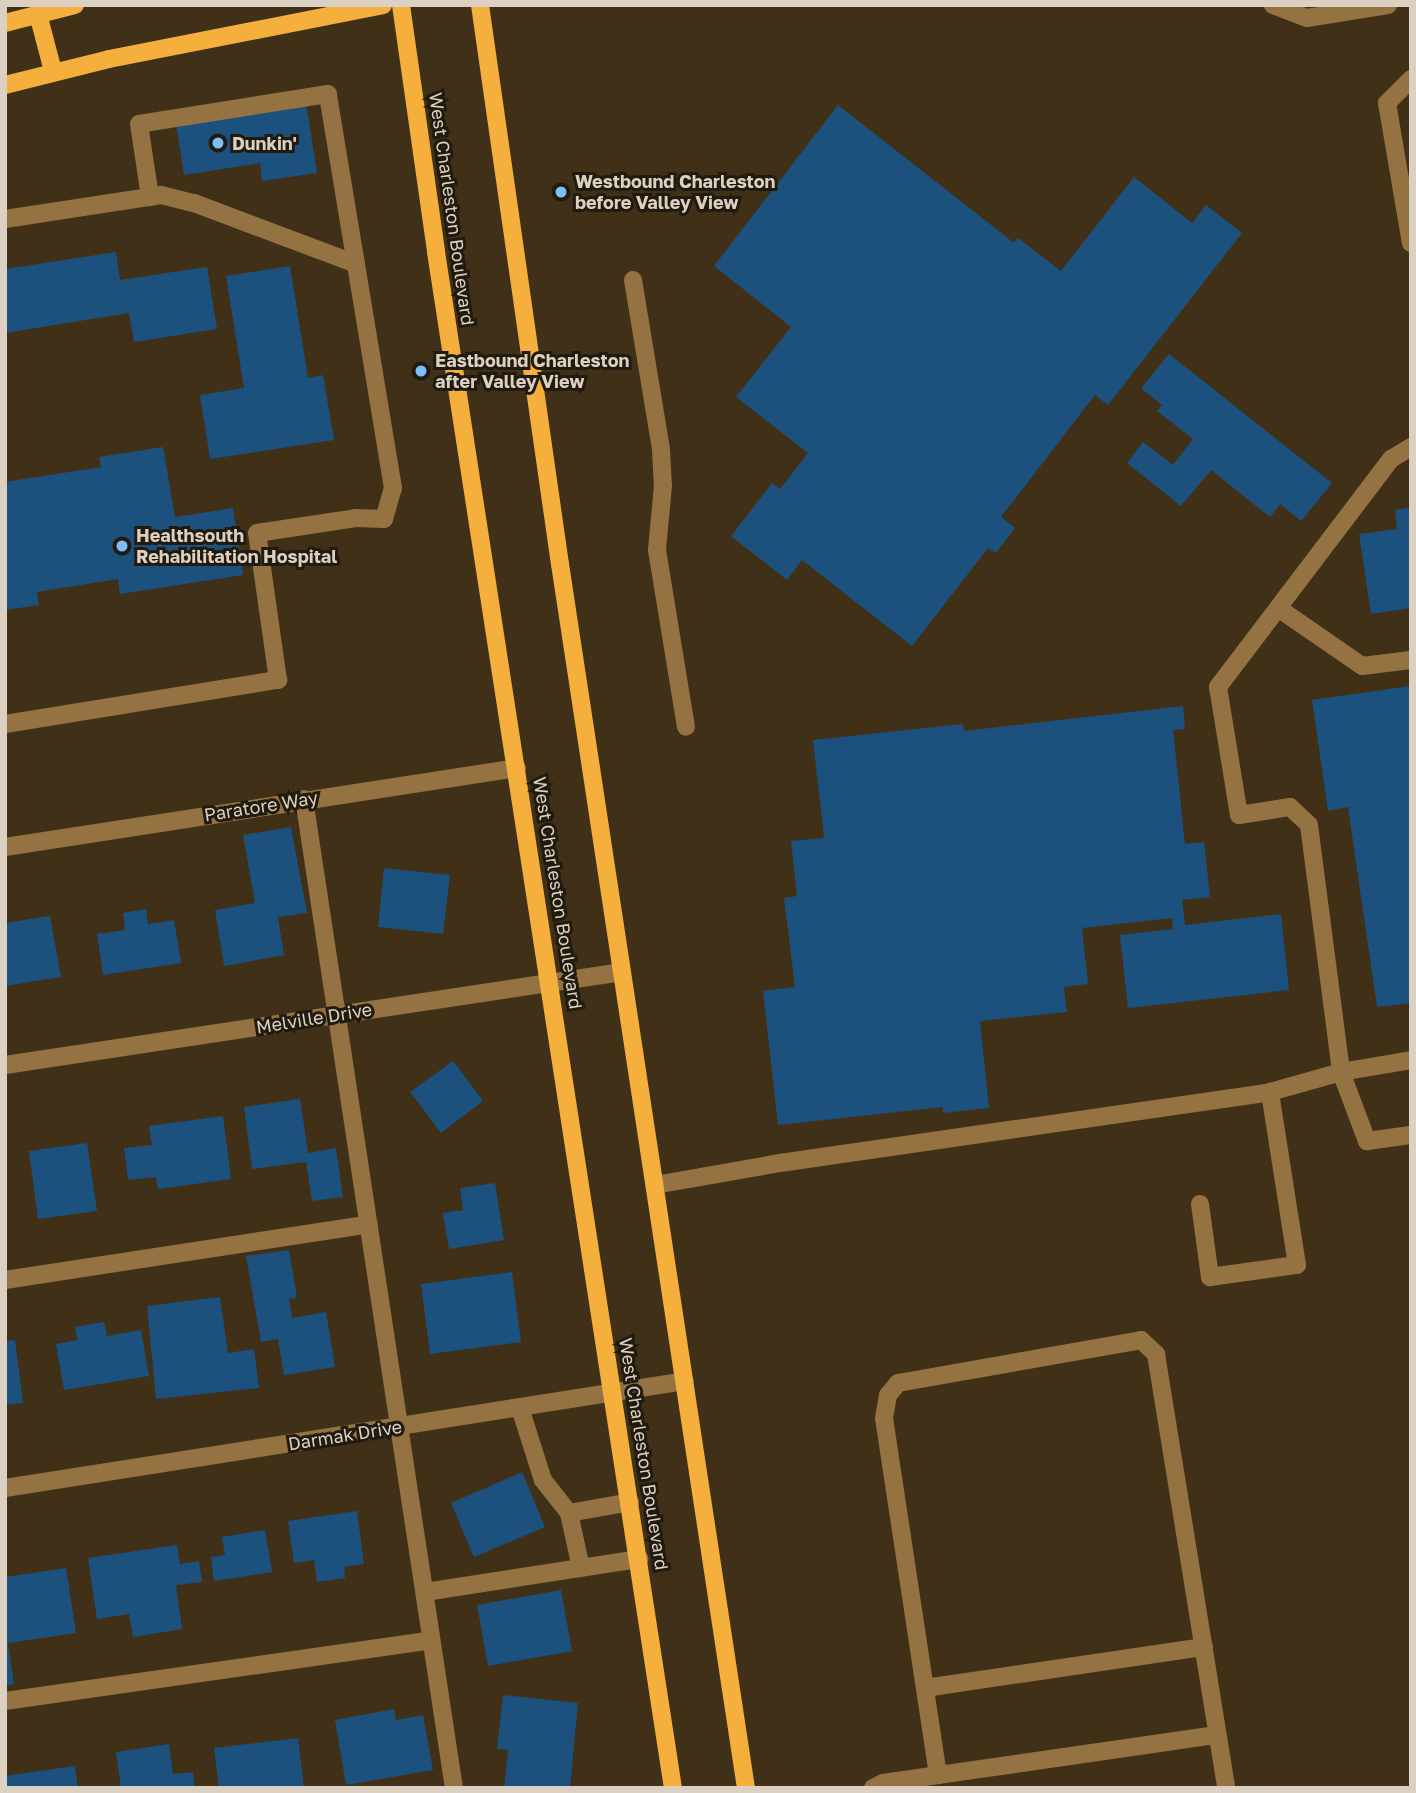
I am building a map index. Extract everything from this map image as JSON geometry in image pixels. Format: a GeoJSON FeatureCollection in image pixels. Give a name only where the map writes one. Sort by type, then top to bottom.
{"type":"FeatureCollection","features":[{"type":"Feature","properties":{"kind":"main road"},"geometry":{"type":"LineString","coordinates":[[5,23],[37,10],[75,5]]}},
{"type":"Feature","properties":{"kind":"main road"},"geometry":{"type":"LineString","coordinates":[[5,85],[53,71],[383,5]]}},
{"type":"Feature","properties":{"kind":"main road","name":"West Charleston Boulevard"},"geometry":{"type":"LineString","coordinates":[[401,5],[440,277],[551,981],[673,1788]]}},
{"type":"Feature","properties":{"kind":"main road"},"geometry":{"type":"LineString","coordinates":[[480,5],[622,972],[746,1788]]}},
{"type":"Feature","properties":{"kind":"main road"},"geometry":{"type":"LineString","coordinates":[[37,10],[53,71]]}},
{"type":"Feature","properties":{"kind":"street"},"geometry":{"type":"LineString","coordinates":[[1273,5],[1307,18],[1388,5]]}},
{"type":"Feature","properties":{"kind":"street"},"geometry":{"type":"LineString","coordinates":[[1411,79],[1387,103],[1411,243]]}},
{"type":"Feature","properties":{"kind":"street"},"geometry":{"type":"LineString","coordinates":[[5,724],[278,680],[257,533],[356,518],[384,519],[393,488],[328,94],[139,124],[150,197]]}},
{"type":"Feature","properties":{"kind":"street"},"geometry":{"type":"LineString","coordinates":[[5,219],[161,195],[194,203],[356,264]]}},
{"type":"Feature","properties":{"kind":"street"},"geometry":{"type":"LineString","coordinates":[[633,280],[661,450],[663,485],[656,550],[686,727]]}},
{"type":"Feature","properties":{"kind":"street"},"geometry":{"type":"LineString","coordinates":[[1411,447],[1391,459],[1218,687],[1239,815],[1290,807],[1309,825],[1341,1072],[1367,1141],[1411,1135]]}},
{"type":"Feature","properties":{"kind":"street"},"geometry":{"type":"LineString","coordinates":[[1278,608],[1362,666],[1411,660]]}},
{"type":"Feature","properties":{"kind":"street","name":"Paratore Way"},"geometry":{"type":"LineString","coordinates":[[5,847],[517,768]]}},
{"type":"Feature","properties":{"kind":"street"},"geometry":{"type":"LineString","coordinates":[[304,799],[454,1788]]}},
{"type":"Feature","properties":{"kind":"street","name":"Melville Drive"},"geometry":{"type":"LineString","coordinates":[[5,1065],[622,972]]}},
{"type":"Feature","properties":{"kind":"street"},"geometry":{"type":"LineString","coordinates":[[655,1185],[780,1163],[1270,1092],[1341,1072],[1411,1060]]}},
{"type":"Feature","properties":{"kind":"street"},"geometry":{"type":"LineString","coordinates":[[1200,1204],[1210,1277],[1297,1265],[1270,1092]]}},
{"type":"Feature","properties":{"kind":"street"},"geometry":{"type":"LineString","coordinates":[[5,1280],[369,1224]]}},
{"type":"Feature","properties":{"kind":"street"},"geometry":{"type":"LineString","coordinates":[[938,1775],[884,1418],[888,1395],[898,1383],[1141,1340],[1156,1354],[1226,1788]]}},
{"type":"Feature","properties":{"kind":"street","name":"Darmak Drive"},"geometry":{"type":"LineString","coordinates":[[5,1488],[685,1381]]}},
{"type":"Feature","properties":{"kind":"street"},"geometry":{"type":"LineString","coordinates":[[520,1408],[543,1480],[569,1513],[581,1568]]}},
{"type":"Feature","properties":{"kind":"street"},"geometry":{"type":"LineString","coordinates":[[569,1513],[630,1502]]}},
{"type":"Feature","properties":{"kind":"street"},"geometry":{"type":"LineString","coordinates":[[425,1592],[639,1559]]}},
{"type":"Feature","properties":{"kind":"street"},"geometry":{"type":"LineString","coordinates":[[5,1701],[432,1640]]}},
{"type":"Feature","properties":{"kind":"street"},"geometry":{"type":"LineString","coordinates":[[925,1688],[1204,1647]]}},
{"type":"Feature","properties":{"kind":"street"},"geometry":{"type":"LineString","coordinates":[[873,1788],[883,1783],[1217,1735]]}},
{"type":"Feature","properties":{"kind":"building"},"geometry":{"type":"Polygon","coordinates":[[[306,103],[317,173],[262,181],[260,163],[184,175],[176,123],[306,103]]]}},
{"type":"Feature","properties":{"kind":"building"},"geometry":{"type":"Polygon","coordinates":[[[838,105],[1014,243],[1018,238],[1061,271],[1134,177],[1192,223],[1206,205],[1242,233],[1108,405],[1095,395],[1001,517],[1015,528],[996,553],[988,548],[912,646],[802,560],[787,580],[731,536],[772,483],[780,489],[808,453],[736,397],[791,327],[714,266],[838,105]]]}},
{"type":"Feature","properties":{"kind":"building"},"geometry":{"type":"Polygon","coordinates":[[[116,252],[120,280],[207,267],[217,329],[134,342],[129,313],[5,333],[5,269],[116,252]]]}},
{"type":"Feature","properties":{"kind":"building"},"geometry":{"type":"Polygon","coordinates":[[[290,266],[308,378],[323,375],[334,440],[210,459],[200,395],[244,388],[226,276],[290,266]]]}},
{"type":"Feature","properties":{"kind":"building"},"geometry":{"type":"Polygon","coordinates":[[[1169,354],[1332,483],[1301,521],[1280,504],[1270,517],[1211,470],[1181,506],[1127,463],[1143,442],[1173,465],[1193,439],[1157,411],[1162,405],[1141,388],[1169,354]]]}},
{"type":"Feature","properties":{"kind":"building","name":"Healthsouth Rehabilitation Hospital"},"geometry":{"type":"Polygon","coordinates":[[[163,447],[175,517],[233,508],[243,575],[120,594],[118,579],[37,592],[39,605],[5,610],[5,482],[101,467],[99,457],[163,447]]]}},
{"type":"Feature","properties":{"kind":"building"},"geometry":{"type":"Polygon","coordinates":[[[1411,507],[1411,608],[1371,614],[1359,534],[1397,529],[1395,510],[1411,507]]]}},
{"type":"Feature","properties":{"kind":"building"},"geometry":{"type":"Polygon","coordinates":[[[1411,686],[1411,1003],[1377,1007],[1348,807],[1328,811],[1312,700],[1411,686]]]}},
{"type":"Feature","properties":{"kind":"building"},"geometry":{"type":"Polygon","coordinates":[[[1183,706],[1185,729],[1173,730],[1185,844],[1204,842],[1210,897],[1182,900],[1185,925],[1281,914],[1289,990],[1128,1008],[1120,935],[1173,929],[1172,918],[1082,928],[1088,984],[1064,987],[1067,1012],[980,1021],[989,1108],[943,1113],[943,1107],[778,1125],[763,991],[795,987],[784,898],[797,896],[791,841],[824,838],[813,740],[963,724],[964,731],[1183,706]]]}},
{"type":"Feature","properties":{"kind":"building"},"geometry":{"type":"Polygon","coordinates":[[[291,827],[307,913],[278,917],[284,955],[224,966],[215,910],[255,903],[243,835],[291,827]]]}},
{"type":"Feature","properties":{"kind":"building"},"geometry":{"type":"Polygon","coordinates":[[[384,868],[450,875],[443,934],[378,927],[384,868]]]}},
{"type":"Feature","properties":{"kind":"building"},"geometry":{"type":"Polygon","coordinates":[[[146,909],[148,924],[174,920],[181,963],[103,975],[97,934],[125,930],[123,913],[146,909]]]}},
{"type":"Feature","properties":{"kind":"building"},"geometry":{"type":"Polygon","coordinates":[[[50,916],[61,977],[5,986],[5,923],[50,916]]]}},
{"type":"Feature","properties":{"kind":"building"},"geometry":{"type":"Polygon","coordinates":[[[453,1061],[483,1101],[441,1133],[410,1092],[453,1061]]]}},
{"type":"Feature","properties":{"kind":"building"},"geometry":{"type":"Polygon","coordinates":[[[300,1099],[308,1153],[336,1148],[343,1197],[312,1201],[306,1162],[252,1169],[244,1107],[300,1099]]]}},
{"type":"Feature","properties":{"kind":"building"},"geometry":{"type":"Polygon","coordinates":[[[223,1116],[231,1179],[158,1189],[156,1177],[128,1180],[124,1148],[152,1145],[149,1126],[223,1116]]]}},
{"type":"Feature","properties":{"kind":"building"},"geometry":{"type":"Polygon","coordinates":[[[87,1143],[97,1211],[38,1219],[29,1151],[87,1143]]]}},
{"type":"Feature","properties":{"kind":"building"},"geometry":{"type":"Polygon","coordinates":[[[495,1183],[504,1240],[449,1249],[443,1213],[463,1210],[460,1188],[495,1183]]]}},
{"type":"Feature","properties":{"kind":"building"},"geometry":{"type":"Polygon","coordinates":[[[289,1250],[297,1298],[289,1299],[292,1318],[326,1312],[335,1367],[284,1375],[278,1339],[261,1342],[246,1256],[289,1250]]]}},
{"type":"Feature","properties":{"kind":"building"},"geometry":{"type":"Polygon","coordinates":[[[512,1272],[521,1342],[430,1354],[421,1284],[512,1272]]]}},
{"type":"Feature","properties":{"kind":"building"},"geometry":{"type":"Polygon","coordinates":[[[220,1297],[228,1353],[254,1349],[259,1388],[156,1399],[147,1306],[220,1297]]]}},
{"type":"Feature","properties":{"kind":"building"},"geometry":{"type":"Polygon","coordinates":[[[104,1322],[107,1336],[141,1330],[149,1376],[64,1390],[56,1344],[77,1340],[75,1327],[104,1322]]]}},
{"type":"Feature","properties":{"kind":"building"},"geometry":{"type":"Polygon","coordinates":[[[15,1340],[23,1403],[5,1405],[5,1341],[15,1340]]]}},
{"type":"Feature","properties":{"kind":"building"},"geometry":{"type":"Polygon","coordinates":[[[522,1472],[545,1527],[474,1557],[451,1503],[522,1472]]]}},
{"type":"Feature","properties":{"kind":"building"},"geometry":{"type":"Polygon","coordinates":[[[357,1511],[364,1564],[344,1567],[345,1578],[317,1582],[314,1560],[294,1563],[288,1521],[357,1511]]]}},
{"type":"Feature","properties":{"kind":"building"},"geometry":{"type":"Polygon","coordinates":[[[265,1530],[272,1572],[214,1581],[211,1557],[225,1555],[222,1537],[265,1530]]]}},
{"type":"Feature","properties":{"kind":"building"},"geometry":{"type":"Polygon","coordinates":[[[177,1545],[180,1564],[199,1561],[202,1582],[176,1585],[182,1629],[133,1637],[129,1614],[97,1619],[88,1558],[177,1545]]]}},
{"type":"Feature","properties":{"kind":"building"},"geometry":{"type":"Polygon","coordinates":[[[66,1568],[76,1633],[8,1643],[14,1684],[5,1686],[5,1577],[66,1568]]]}},
{"type":"Feature","properties":{"kind":"building"},"geometry":{"type":"Polygon","coordinates":[[[561,1590],[572,1651],[488,1666],[477,1605],[561,1590]]]}},
{"type":"Feature","properties":{"kind":"building"},"geometry":{"type":"Polygon","coordinates":[[[503,1695],[578,1703],[570,1788],[504,1788],[508,1750],[497,1749],[503,1695]]]}},
{"type":"Feature","properties":{"kind":"building"},"geometry":{"type":"Polygon","coordinates":[[[394,1709],[396,1720],[423,1715],[433,1770],[346,1785],[335,1720],[394,1709]]]}},
{"type":"Feature","properties":{"kind":"building"},"geometry":{"type":"Polygon","coordinates":[[[298,1738],[304,1788],[219,1788],[214,1748],[298,1738]]]}},
{"type":"Feature","properties":{"kind":"building"},"geometry":{"type":"Polygon","coordinates":[[[169,1744],[173,1774],[193,1772],[195,1788],[121,1788],[116,1752],[169,1744]]]}},
{"type":"Feature","properties":{"kind":"building"},"geometry":{"type":"Polygon","coordinates":[[[75,1766],[78,1788],[5,1788],[5,1776],[75,1766]]]}},
{"type":"Feature","properties":{"kind":"place","name":"Dunkin'"},"geometry":{"type":"Point","coordinates":[218,143]}},
{"type":"Feature","properties":{"kind":"place","name":"Westbound Charleston before Valley View"},"geometry":{"type":"Point","coordinates":[561,192]}},
{"type":"Feature","properties":{"kind":"place","name":"Eastbound Charleston after Valley View"},"geometry":{"type":"Point","coordinates":[421,371]}},
{"type":"Feature","properties":{"kind":"place","name":"Healthsouth Rehabilitation Hospital"},"geometry":{"type":"Point","coordinates":[122,546]}}]}
